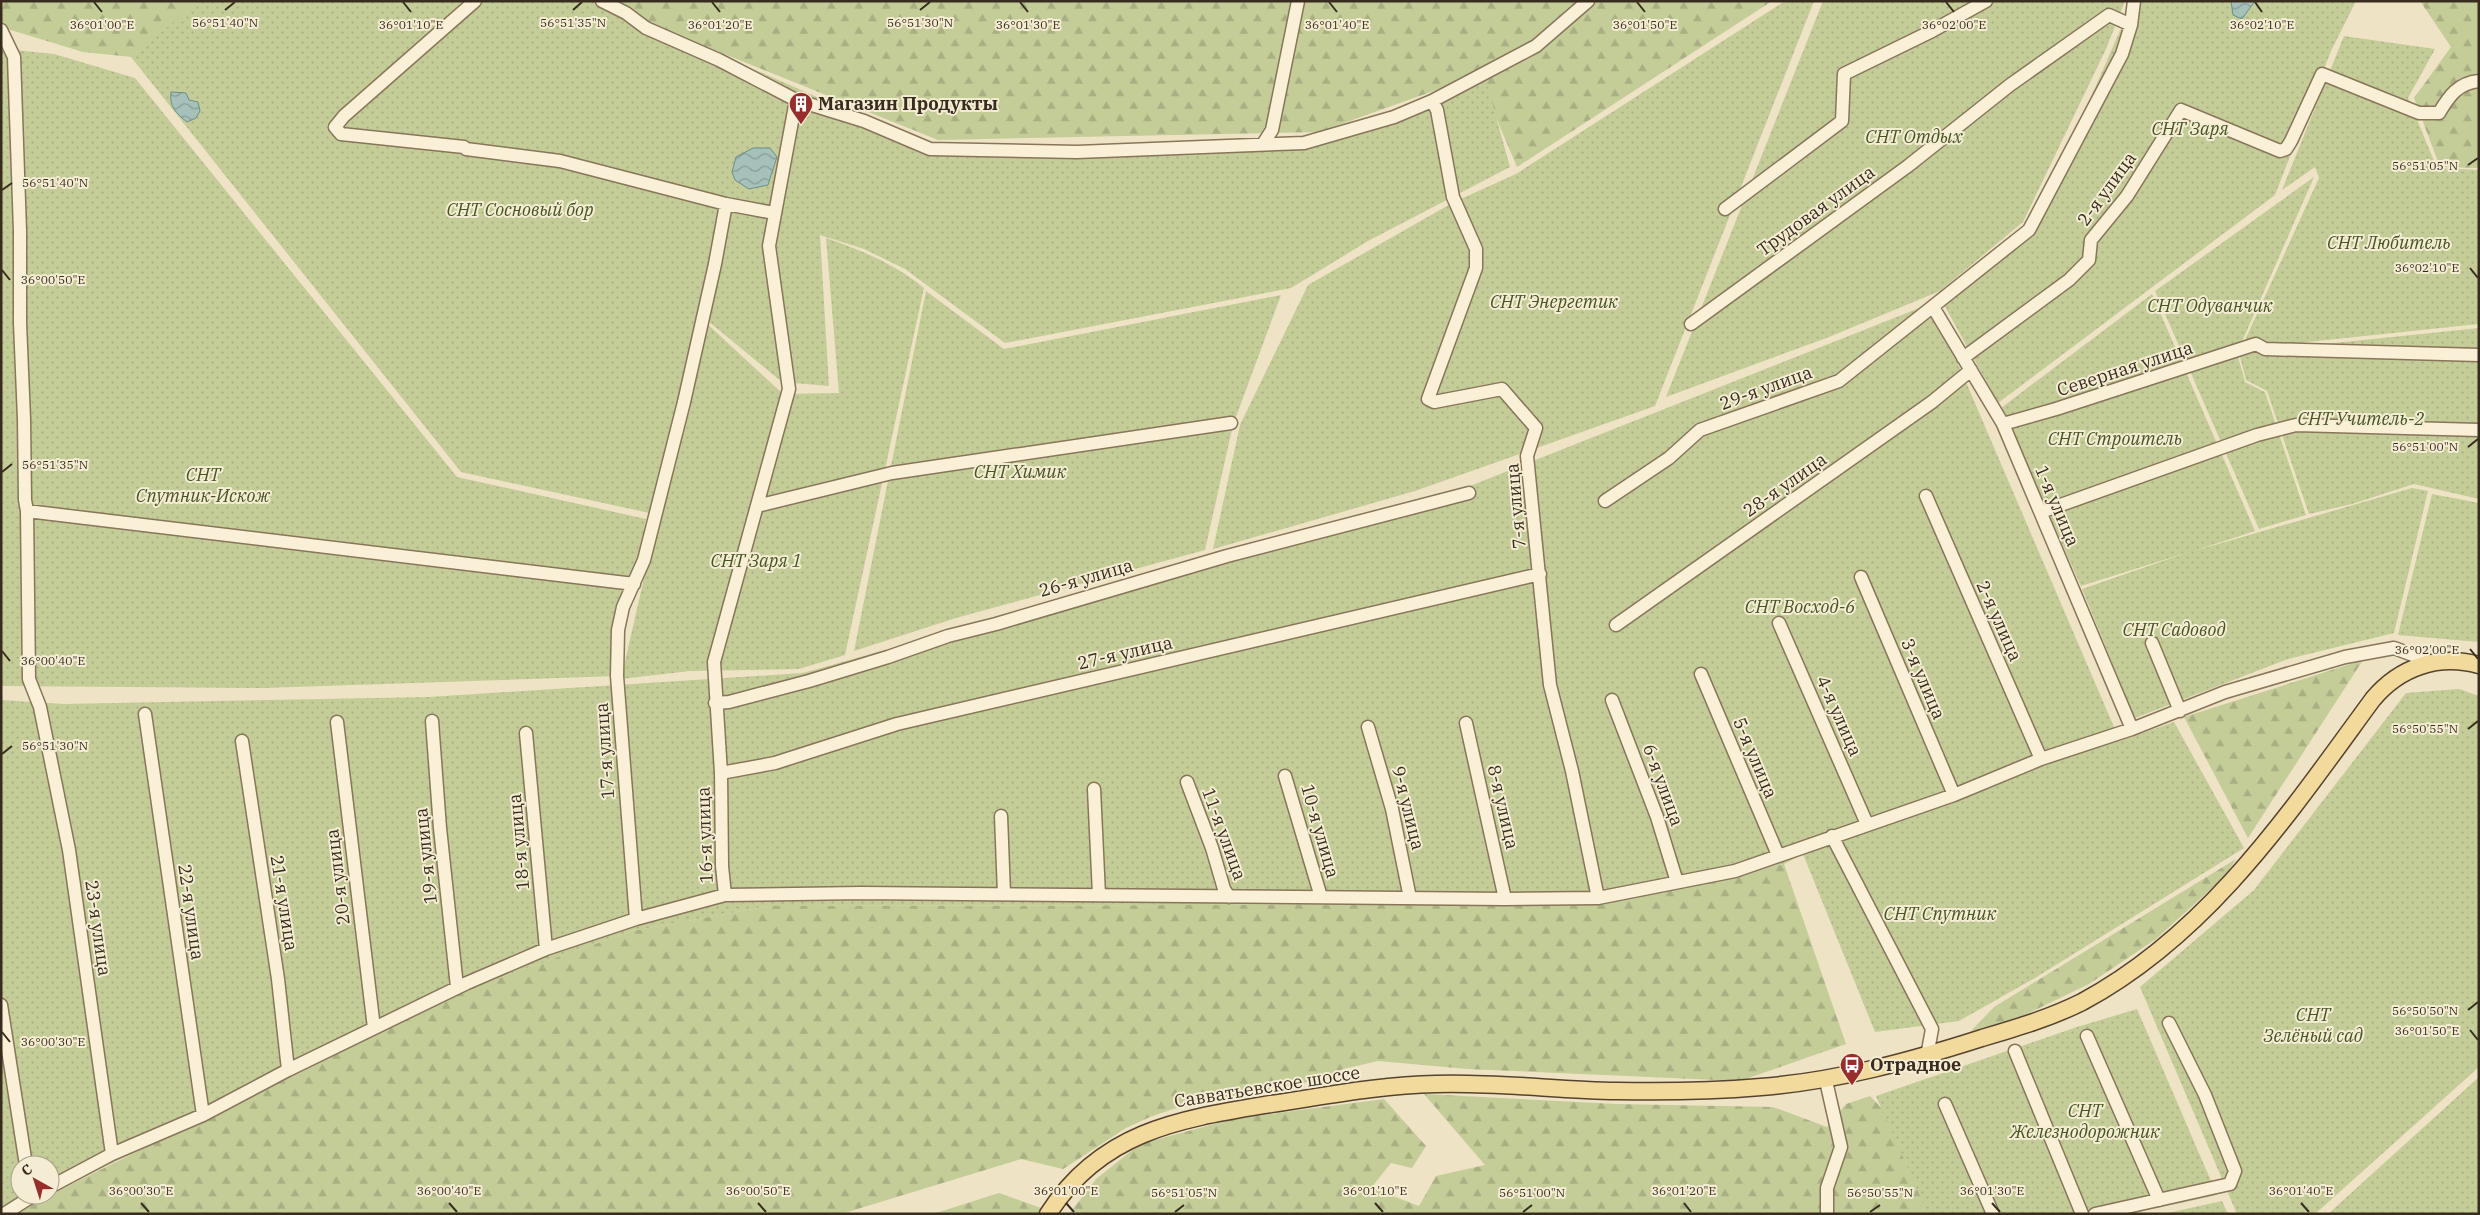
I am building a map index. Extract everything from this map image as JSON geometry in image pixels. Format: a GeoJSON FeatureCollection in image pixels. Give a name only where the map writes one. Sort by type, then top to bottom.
{"type":"FeatureCollection","features":[{"type":"Feature","properties":{"kind":"main road","name":"Савватьевское шоссе"},"geometry":{"type":"LineString","coordinates":[[1048,1214],[1069,1187],[1094,1163],[1126,1142],[1162,1126],[1213,1114],[1332,1094],[1435,1084],[1627,1091],[1761,1088],[1826,1081],[1927,1056],[2049,1018],[2101,991],[2143,963],[2198,917],[2262,848],[2379,692],[2399,675],[2423,664],[2451,661],[2479,665]]}},
{"type":"Feature","properties":{"kind":"street"},"geometry":{"type":"LineString","coordinates":[[475,1],[344,116],[334,127],[341,134],[464,147],[466,149],[542,161],[560,161],[726,204],[774,213]]}},
{"type":"Feature","properties":{"kind":"street"},"geometry":{"type":"LineString","coordinates":[[602,1],[626,13],[646,28],[719,60],[796,100],[864,121],[930,149],[1077,152],[1304,143],[1394,117],[1432,101],[1536,46],[1588,1]]}},
{"type":"Feature","properties":{"kind":"street"},"geometry":{"type":"LineString","coordinates":[[1264,144],[1272,130],[1298,1]]}},
{"type":"Feature","properties":{"kind":"street"},"geometry":{"type":"LineString","coordinates":[[1725,209],[1842,120],[1844,74],[1932,31],[1986,1]]}},
{"type":"Feature","properties":{"kind":"street","name":"29-я улица"},"geometry":{"type":"LineString","coordinates":[[1606,500],[1669,458],[1700,430],[1839,381],[2029,230],[2122,54],[2131,25],[2134,1]]}},
{"type":"Feature","properties":{"kind":"street","name":"Трудовая улица"},"geometry":{"type":"LineString","coordinates":[[1691,324],[1908,166],[2010,85],[2109,15],[2131,25]]}},
{"type":"Feature","properties":{"kind":"street","name":"23-я улица"},"geometry":{"type":"LineString","coordinates":[[1,30],[14,57],[20,231],[20,322],[25,500],[27,511],[29,679],[40,707],[69,850],[112,1154]]}},
{"type":"Feature","properties":{"kind":"street","name":"2-я улица"},"geometry":{"type":"LineString","coordinates":[[1963,358],[2069,280],[2089,260],[2090,240],[2127,196],[2181,110],[2280,151],[2286,149],[2291,141],[2322,74],[2419,113],[2439,113],[2450,94],[2467,82],[2479,81]]}},
{"type":"Feature","properties":{"kind":"street","name":"16-я улица"},"geometry":{"type":"LineString","coordinates":[[725,895],[722,866],[720,773],[714,662],[789,389],[768,246],[796,100]]}},
{"type":"Feature","properties":{"kind":"street","name":"7-я улица"},"geometry":{"type":"LineString","coordinates":[[1432,101],[1437,110],[1453,197],[1476,249],[1476,268],[1428,400],[1434,402],[1502,390],[1536,428],[1528,456],[1550,685],[1572,771],[1598,898]]}},
{"type":"Feature","properties":{"kind":"street","name":"17-я улица"},"geometry":{"type":"LineString","coordinates":[[636,919],[617,676],[618,630],[623,607],[644,560],[684,402],[715,264],[726,204]]}},
{"type":"Feature","properties":{"kind":"street","name":"1-я улица"},"geometry":{"type":"LineString","coordinates":[[1934,306],[2003,424],[2132,728]]}},
{"type":"Feature","properties":{"kind":"street","name":"Северная улица"},"geometry":{"type":"LineString","coordinates":[[2003,424],[2056,409],[2256,344],[2265,349],[2479,355]]}},
{"type":"Feature","properties":{"kind":"street","name":"28-я улица"},"geometry":{"type":"LineString","coordinates":[[1616,625],[1932,402],[1971,370]]}},
{"type":"Feature","properties":{"kind":"street"},"geometry":{"type":"LineString","coordinates":[[758,506],[892,473],[1231,423]]}},
{"type":"Feature","properties":{"kind":"street"},"geometry":{"type":"LineString","coordinates":[[2041,512],[2257,435],[2296,425],[2479,430]]}},
{"type":"Feature","properties":{"kind":"street","name":"26-я улица"},"geometry":{"type":"LineString","coordinates":[[715,703],[729,702],[809,680],[888,657],[948,636],[996,624],[1227,556],[1469,493]]}},
{"type":"Feature","properties":{"kind":"street","name":"2-я улица"},"geometry":{"type":"LineString","coordinates":[[1926,496],[2041,759]]}},
{"type":"Feature","properties":{"kind":"street"},"geometry":{"type":"LineString","coordinates":[[27,511],[634,584]]}},
{"type":"Feature","properties":{"kind":"street","name":"27-я улица"},"geometry":{"type":"LineString","coordinates":[[720,773],[775,762],[897,724],[1540,574]]}},
{"type":"Feature","properties":{"kind":"street","name":"3-я улица"},"geometry":{"type":"LineString","coordinates":[[1861,577],[1954,795]]}},
{"type":"Feature","properties":{"kind":"street","name":"4-я улица"},"geometry":{"type":"LineString","coordinates":[[1780,623],[1867,824]]}},
{"type":"Feature","properties":{"kind":"street"},"geometry":{"type":"LineString","coordinates":[[2152,643],[2180,711]]}},
{"type":"Feature","properties":{"kind":"street"},"geometry":{"type":"LineString","coordinates":[[60,1182],[112,1154],[203,1115],[288,1070],[457,987],[546,949],[636,919],[725,895],[1004,894],[1505,899],[1598,898],[1735,871],[1954,795],[2041,759],[2180,711],[2225,692],[2345,657],[2394,648],[2420,658],[2423,664]]}},
{"type":"Feature","properties":{"kind":"street","name":"5-я улица"},"geometry":{"type":"LineString","coordinates":[[1701,674],[1778,855]]}},
{"type":"Feature","properties":{"kind":"street","name":"6-я улица"},"geometry":{"type":"LineString","coordinates":[[1612,700],[1657,817],[1677,882]]}},
{"type":"Feature","properties":{"kind":"street","name":"22-я улица"},"geometry":{"type":"LineString","coordinates":[[144,714],[203,1115]]}},
{"type":"Feature","properties":{"kind":"street","name":"19-я улица"},"geometry":{"type":"LineString","coordinates":[[432,721],[440,828],[457,987]]}},
{"type":"Feature","properties":{"kind":"street","name":"20-я улица"},"geometry":{"type":"LineString","coordinates":[[337,722],[374,1028]]}},
{"type":"Feature","properties":{"kind":"street","name":"8-я улица"},"geometry":{"type":"LineString","coordinates":[[1466,723],[1505,899]]}},
{"type":"Feature","properties":{"kind":"street","name":"9-я улица"},"geometry":{"type":"LineString","coordinates":[[1368,727],[1392,810],[1410,898]]}},
{"type":"Feature","properties":{"kind":"street","name":"18-я улица"},"geometry":{"type":"LineString","coordinates":[[526,733],[546,949]]}},
{"type":"Feature","properties":{"kind":"street","name":"21-я улица"},"geometry":{"type":"LineString","coordinates":[[242,741],[278,979],[288,1070]]}},
{"type":"Feature","properties":{"kind":"street","name":"10-я улица"},"geometry":{"type":"LineString","coordinates":[[1285,776],[1321,897]]}},
{"type":"Feature","properties":{"kind":"street","name":"11-я улица"},"geometry":{"type":"LineString","coordinates":[[1187,782],[1212,848],[1224,889],[1229,896]]}},
{"type":"Feature","properties":{"kind":"street"},"geometry":{"type":"LineString","coordinates":[[1094,789],[1098,895]]}},
{"type":"Feature","properties":{"kind":"street"},"geometry":{"type":"LineString","coordinates":[[1001,816],[1004,894]]}},
{"type":"Feature","properties":{"kind":"street"},"geometry":{"type":"LineString","coordinates":[[1832,836],[1891,945],[1932,1029],[1927,1056]]}},
{"type":"Feature","properties":{"kind":"street"},"geometry":{"type":"LineString","coordinates":[[1,1005],[24,1155]]}},
{"type":"Feature","properties":{"kind":"street"},"geometry":{"type":"LineString","coordinates":[[2095,1214],[2230,1184],[2235,1171],[2205,1095],[2169,1023]]}},
{"type":"Feature","properties":{"kind":"street"},"geometry":{"type":"LineString","coordinates":[[2087,1036],[2159,1200]]}},
{"type":"Feature","properties":{"kind":"street"},"geometry":{"type":"LineString","coordinates":[[2015,1051],[2082,1214]]}},
{"type":"Feature","properties":{"kind":"street"},"geometry":{"type":"LineString","coordinates":[[1826,1081],[1842,1147],[1827,1188],[1827,1214]]}},
{"type":"Feature","properties":{"kind":"street"},"geometry":{"type":"LineString","coordinates":[[1945,1104],[1993,1214]]}},
{"type":"Feature","properties":{"kind":"street"},"geometry":{"type":"LineString","coordinates":[[4,1214],[18,1205]]}},
{"type":"Feature","properties":{"kind":"green space"},"geometry":{"type":"Polygon","coordinates":[[[1,1],[207,1],[151,59],[83,52],[1,27],[1,1]]]}},
{"type":"Feature","properties":{"kind":"green space","name":"СНТ Сосновый бор"},"geometry":{"type":"Polygon","coordinates":[[[199,1],[599,1],[928,146],[1309,148],[1485,77],[1510,167],[1368,241],[1291,288],[1005,343],[905,269],[864,249],[820,235],[829,386],[782,382],[702,316],[654,514],[461,472],[131,57],[199,1]]]}},
{"type":"Feature","properties":{"kind":"green space"},"geometry":{"type":"Polygon","coordinates":[[[607,1],[1772,1],[1517,167],[1478,75],[1319,132],[938,140],[647,23],[607,1]]]}},
{"type":"Feature","properties":{"kind":"green space","name":"СНТ Энергетик"},"geometry":{"type":"Polygon","coordinates":[[[1785,1],[1814,1],[1655,406],[1415,491],[1213,549],[1240,425],[1308,285],[1454,202],[1516,174],[1785,1]]]}},
{"type":"Feature","properties":{"kind":"green space","name":"СНТ Отдых"},"geometry":{"type":"Polygon","coordinates":[[[1823,1],[2125,1],[2106,49],[2023,222],[1940,291],[1829,337],[1666,397],[1823,1]]]}},
{"type":"Feature","properties":{"kind":"green space","name":"СНТ Заря"},"geometry":{"type":"Polygon","coordinates":[[[2133,1],[2356,1],[2331,51],[2275,195],[1998,403],[1942,301],[2038,218],[2133,1]]]}},
{"type":"Feature","properties":{"kind":"green space"},"geometry":{"type":"Polygon","coordinates":[[[2420,1],[2479,1],[2479,168],[2440,167],[2414,98],[2451,47],[2420,1]]]}},
{"type":"Feature","properties":{"kind":"green space","name":"СНТ Любитель"},"geometry":{"type":"Polygon","coordinates":[[[2344,36],[2435,49],[2408,98],[2437,168],[2479,170],[2479,324],[2241,349],[2319,178],[2315,167],[2282,190],[2344,36]]]}},
{"type":"Feature","properties":{"kind":"green space","name":"СНТ Спутник-Искож"},"geometry":{"type":"Polygon","coordinates":[[[1,50],[54,54],[135,78],[457,477],[646,519],[617,676],[263,688],[1,686],[1,50]]]}},
{"type":"Feature","properties":{"kind":"green space","name":"СНТ Одуванчик"},"geometry":{"type":"Polygon","coordinates":[[[2314,177],[2237,353],[2245,382],[2265,392],[2306,515],[2259,529],[2155,291],[2314,177]]]}},
{"type":"Feature","properties":{"kind":"green space","name":"СНТ Заря 1"},"geometry":{"type":"Polygon","coordinates":[[[826,238],[877,258],[913,279],[924,288],[845,655],[799,669],[690,671],[621,679],[703,320],[783,394],[839,393],[826,238]]]}},
{"type":"Feature","properties":{"kind":"green space","name":"СНТ Химик"},"geometry":{"type":"Polygon","coordinates":[[[926,291],[1004,349],[1281,295],[1233,425],[1205,550],[956,618],[854,651],[926,291]]]}},
{"type":"Feature","properties":{"kind":"green space"},"geometry":{"type":"Polygon","coordinates":[[[2152,294],[2255,531],[2194,551],[2412,488],[2428,491],[2394,633],[2288,659],[2135,718],[2082,589],[2189,552],[2081,586],[2001,408],[2152,294]]]}},
{"type":"Feature","properties":{"kind":"green space","name":"СНТ Восход-6"},"geometry":{"type":"Polygon","coordinates":[[[1932,303],[2120,741],[2174,722],[2244,848],[2035,978],[1959,1021],[1875,1032],[1803,854],[1784,864],[1578,904],[770,906],[632,931],[451,995],[60,1189],[60,1155],[10,1155],[10,1205],[29,1205],[12,1214],[1,1214],[1,700],[64,704],[429,697],[803,673],[1470,486],[1932,303]]]}},
{"type":"Feature","properties":{"kind":"green space","name":"СНТ Учитель-2"},"geometry":{"type":"Polygon","coordinates":[[[2479,328],[2479,499],[2414,484],[2352,504],[2309,514],[2267,391],[2246,380],[2239,353],[2479,328]]]}},
{"type":"Feature","properties":{"kind":"green space"},"geometry":{"type":"Polygon","coordinates":[[[2432,494],[2479,503],[2479,642],[2398,635],[2432,494]]]}},
{"type":"Feature","properties":{"kind":"green space"},"geometry":{"type":"Polygon","coordinates":[[[2363,660],[2248,838],[2184,717],[2363,660]]]}},
{"type":"Feature","properties":{"kind":"green space","name":"СНТ Зелёный сад"},"geometry":{"type":"Polygon","coordinates":[[[2459,689],[2479,696],[2479,1067],[2315,1214],[2237,1214],[2140,987],[2254,890],[2406,693],[2459,689]]]}},
{"type":"Feature","properties":{"kind":"green space"},"geometry":{"type":"Polygon","coordinates":[[[2236,859],[2224,877],[2156,939],[2089,984],[2002,1026],[1971,1031],[1994,1007],[2236,859]]]}},
{"type":"Feature","properties":{"kind":"green space"},"geometry":{"type":"Polygon","coordinates":[[[1784,864],[1846,1044],[1740,1081],[1468,1069],[1378,1061],[1343,1069],[1313,1081],[1173,1109],[1126,1128],[1063,1169],[1021,1159],[841,1214],[12,1214],[30,1205],[60,1205],[60,1190],[451,995],[632,931],[770,906],[1578,904],[1784,864]]]}},
{"type":"Feature","properties":{"kind":"green space","name":"СНТ Железнодорожник"},"geometry":{"type":"Polygon","coordinates":[[[2137,1009],[2217,1195],[2130,1214],[1928,1214],[1876,1096],[2077,1027],[2137,1009]]]}},
{"type":"Feature","properties":{"kind":"green space"},"geometry":{"type":"Polygon","coordinates":[[[2479,1077],[2479,1214],[2328,1214],[2479,1077]]]}},
{"type":"Feature","properties":{"kind":"green space"},"geometry":{"type":"Polygon","coordinates":[[[1424,1094],[1616,1104],[1773,1107],[1827,1127],[1846,1104],[1870,1096],[1909,1136],[1939,1214],[1069,1214],[1096,1179],[1140,1144],[1233,1119],[1384,1099],[1426,1146],[1412,1168],[1391,1163],[1371,1188],[1419,1206],[1436,1176],[1485,1165],[1424,1094]]]}},
{"type":"Feature","properties":{"kind":"green space"},"geometry":{"type":"Polygon","coordinates":[[[999,1193],[1041,1208],[1038,1214],[933,1214],[999,1193]]]}},
{"type":"Feature","properties":{"kind":"green space"},"geometry":{"type":"Polygon","coordinates":[[[2222,1201],[2228,1214],[2163,1214],[2222,1201]]]}},
{"type":"Feature","properties":{"kind":"water"},"geometry":{"type":"Polygon","coordinates":[[[2231,1],[2255,1],[2242,19],[2233,15],[2231,1]]]}},
{"type":"Feature","properties":{"kind":"water"},"geometry":{"type":"Polygon","coordinates":[[[171,92],[186,93],[189,100],[198,102],[200,111],[196,118],[187,122],[177,113],[172,106],[171,92]]]}},
{"type":"Feature","properties":{"kind":"water"},"geometry":{"type":"Polygon","coordinates":[[[753,148],[770,148],[777,157],[768,185],[749,189],[735,180],[732,172],[736,157],[753,148]]]}},
{"type":"Feature","properties":{"kind":"place","name":"Магазин Продукты"},"geometry":{"type":"Point","coordinates":[801,125]}},
{"type":"Feature","properties":{"kind":"place","name":"Отрадное"},"geometry":{"type":"Point","coordinates":[1852,1086]}},
{"type":"Feature","properties":{"kind":"park label","name":"СНТ Строитель"},"geometry":{"type":"Point","coordinates":[2115,439]}},
{"type":"Feature","properties":{"kind":"park label","name":"СНТ Садовод"},"geometry":{"type":"Point","coordinates":[2174,630]}},
{"type":"Feature","properties":{"kind":"park label","name":"СНТ Спутник"},"geometry":{"type":"Point","coordinates":[1940,914]}}]}
